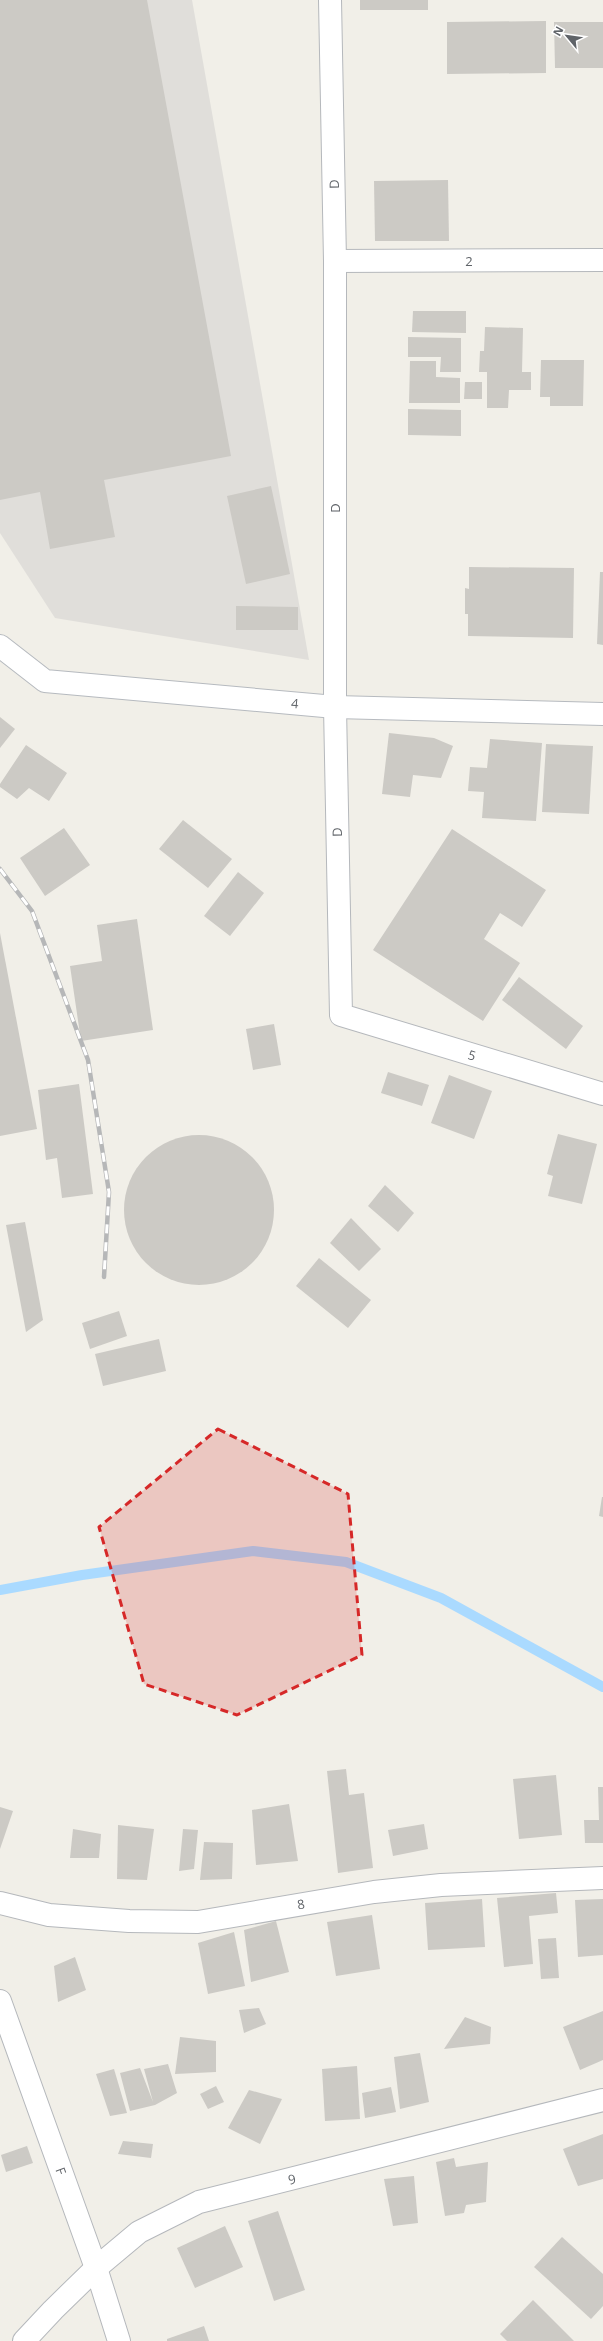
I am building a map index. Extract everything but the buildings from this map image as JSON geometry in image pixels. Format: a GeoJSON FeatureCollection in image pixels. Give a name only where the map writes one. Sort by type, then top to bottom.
{"type":"FeatureCollection","features":[{"type":"Feature","properties":{"kind":"street","name":"D"},"geometry":{"type":"LineString","coordinates":[[330,0],[335,261],[335,707],[341,1015]]}},
{"type":"Feature","properties":{"kind":"street","name":"2"},"geometry":{"type":"LineString","coordinates":[[335,261],[603,260]]}},
{"type":"Feature","properties":{"kind":"street","name":"4"},"geometry":{"type":"LineString","coordinates":[[0,646],[45,681],[335,707],[603,714]]}},
{"type":"Feature","properties":{"kind":"street","name":"5"},"geometry":{"type":"LineString","coordinates":[[341,1015],[603,1094]]}},
{"type":"Feature","properties":{"kind":"street","name":"8"},"geometry":{"type":"LineString","coordinates":[[0,1903],[49,1915],[129,1921],[198,1922],[381,1891],[441,1885],[603,1878]]}},
{"type":"Feature","properties":{"kind":"street","name":"F"},"geometry":{"type":"LineString","coordinates":[[0,2001],[96,2268],[119,2341]]}},
{"type":"Feature","properties":{"kind":"street","name":"9"},"geometry":{"type":"LineString","coordinates":[[24,2341],[96,2268],[139,2232],[199,2202],[603,2100]]}},
{"type":"Feature","properties":{"kind":"highlighted area"},"geometry":{"type":"Polygon","coordinates":[[[218,1429],[348,1494],[362,1655],[237,1715],[144,1684],[99,1527],[218,1429]]]}},
{"type":"Feature","properties":{"kind":"shaded area"},"geometry":{"type":"Polygon","coordinates":[[[0,0],[192,0],[309,660],[55,618],[0,533],[0,0]]]}},
{"type":"Feature","properties":{"kind":"waterway"},"geometry":{"type":"LineString","coordinates":[[0,1590],[82,1575],[253,1551],[346,1562],[441,1598],[603,1687]]}},
{"type":"Feature","properties":{"kind":"railway"},"geometry":{"type":"LineString","coordinates":[[0,869],[32,911],[88,1060],[109,1192],[104,1277]]}}]}
